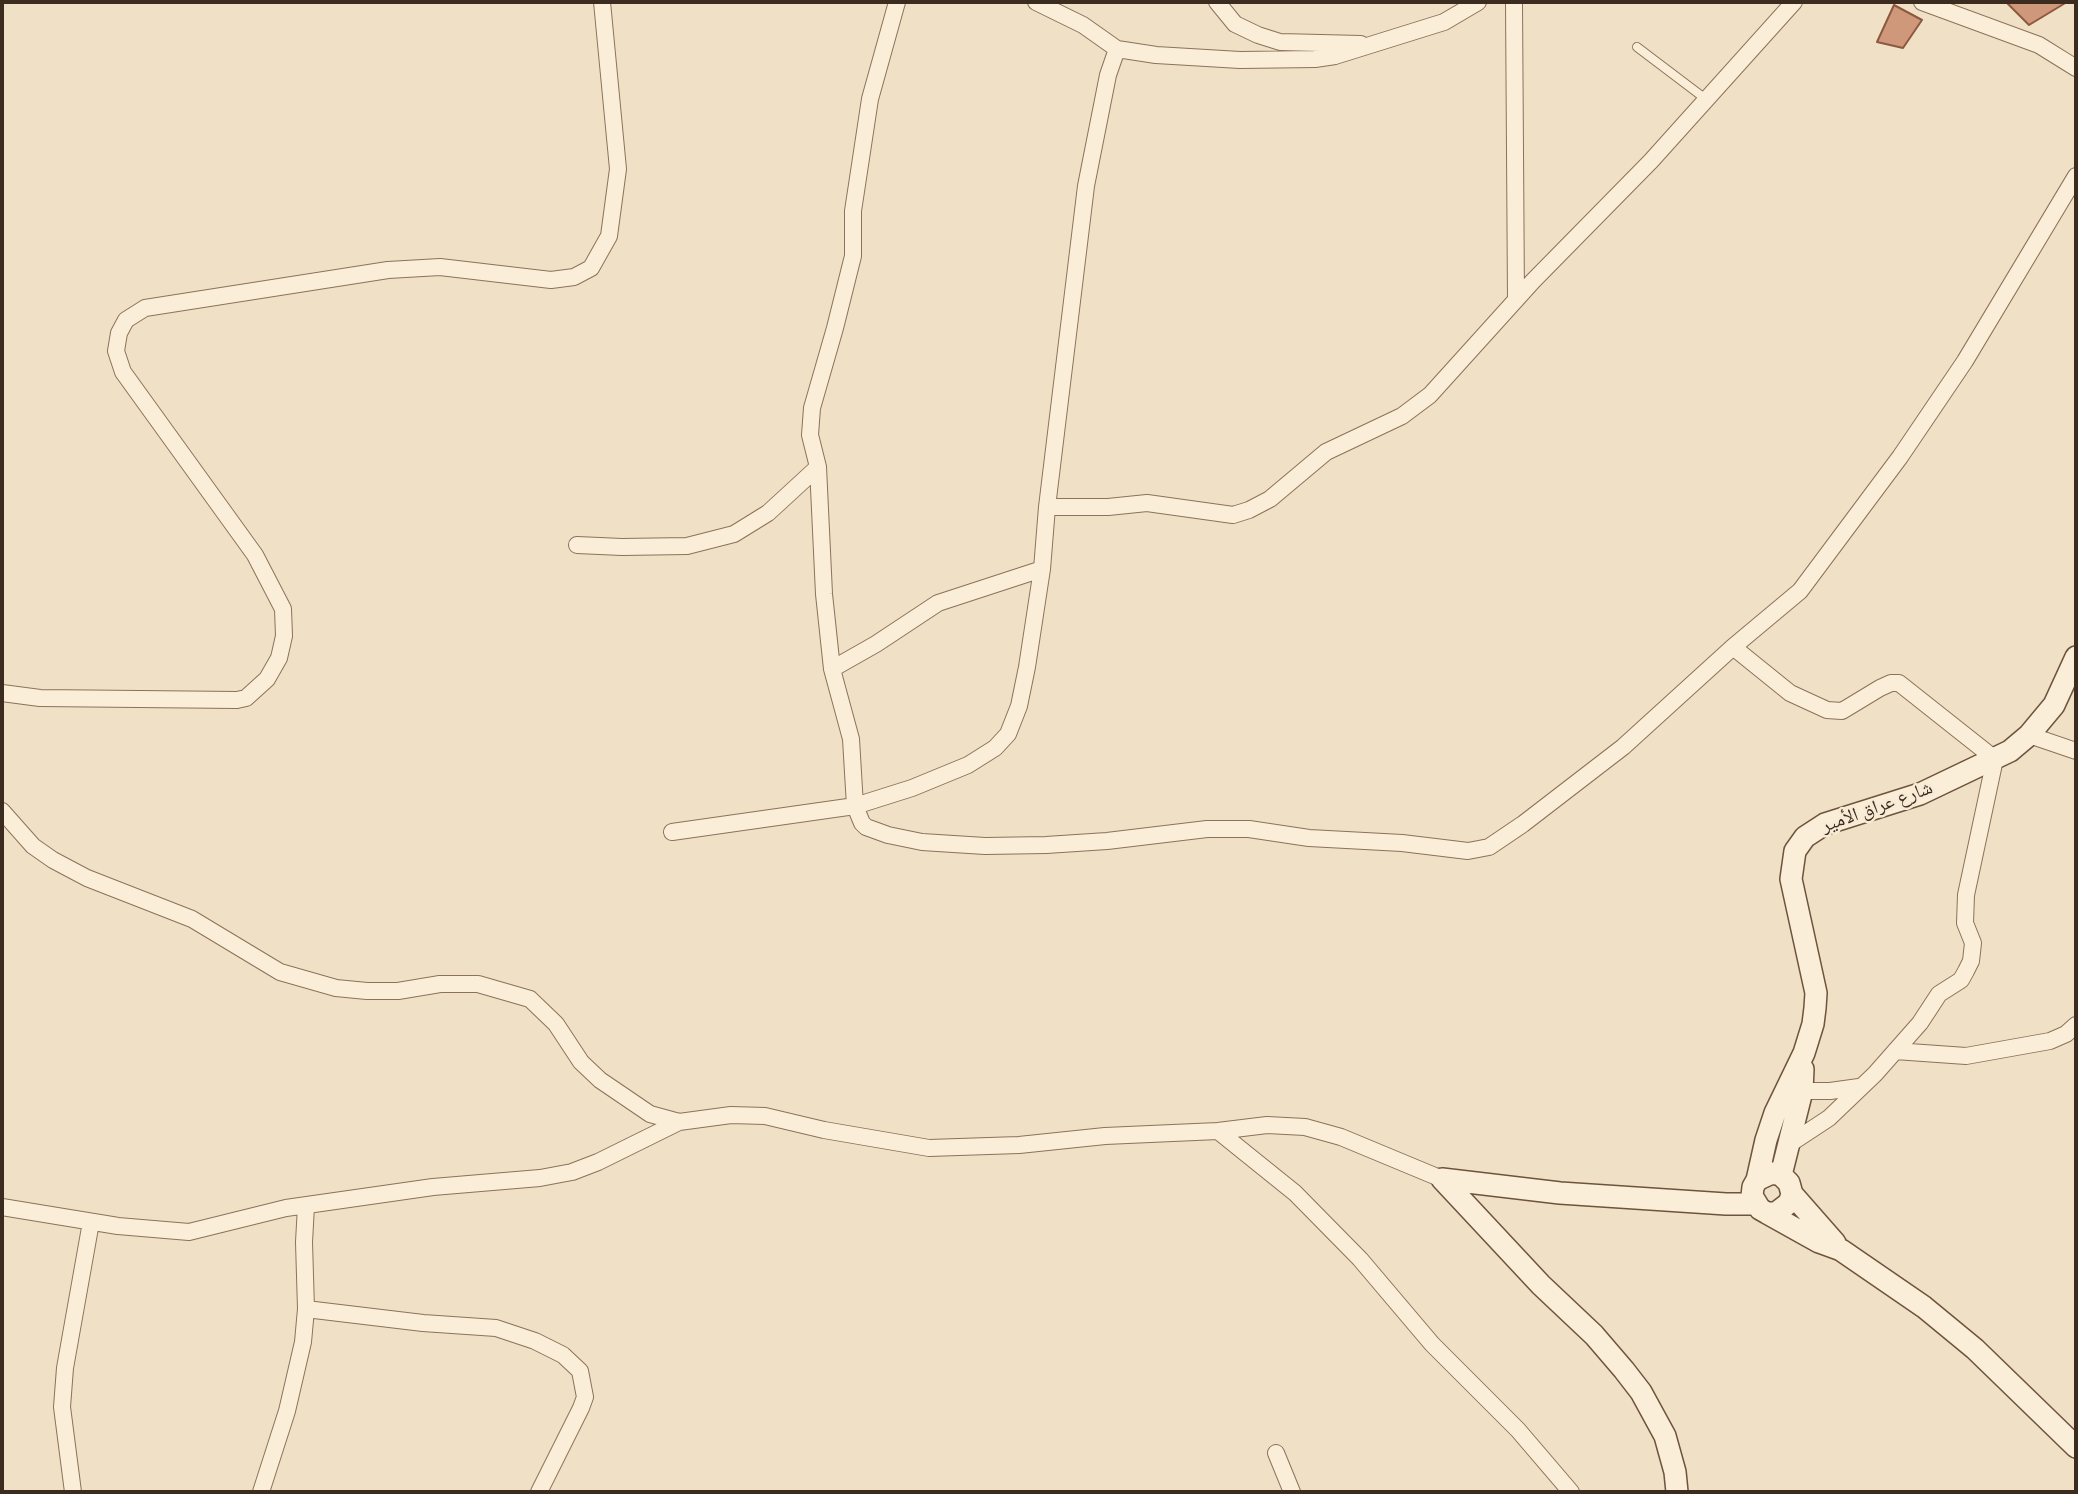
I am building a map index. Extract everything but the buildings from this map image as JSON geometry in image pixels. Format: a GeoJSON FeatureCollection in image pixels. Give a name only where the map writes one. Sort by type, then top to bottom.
{"type":"FeatureCollection","features":[{"type":"Feature","properties":{"kind":"main road","name":"شارع عراق الأمير"},"geometry":{"type":"LineString","coordinates":[[1757,1180],[1775,1113],[1804,1053],[1813,1024],[1816,993],[1791,879],[1795,851],[1805,836],[1825,824],[1920,793],[1995,759],[2029,735],[2054,705],[2076,657]]}},
{"type":"Feature","properties":{"kind":"main road","name":"شارع عراق الأمير"},"geometry":{"type":"LineString","coordinates":[[1780,1175],[1802,1091],[1804,1053]]}},
{"type":"Feature","properties":{"kind":"main road"},"geometry":{"type":"LineString","coordinates":[[1841,1250],[1819,1242],[1761,1208],[1752,1196],[1757,1180],[1772,1173],[1780,1175],[1789,1183],[1792,1194],[1841,1250],[1924,1307],[1975,1349],[2076,1447]]}},
{"type":"Feature","properties":{"kind":"main road"},"geometry":{"type":"LineString","coordinates":[[1443,1179],[1560,1193],[1726,1204],[1761,1208],[1776,1213],[1784,1209],[1792,1194]]}},
{"type":"Feature","properties":{"kind":"main road"},"geometry":{"type":"LineString","coordinates":[[1443,1179],[1532,1276],[1594,1335],[1641,1392],[1665,1436],[1675,1472],[1676,1492]]}},
{"type":"Feature","properties":{"kind":"street"},"geometry":{"type":"LineString","coordinates":[[2,693],[40,698],[237,701],[246,698],[267,680],[279,658],[284,636],[283,608],[255,555],[123,372],[116,351],[119,333],[126,320],[145,308],[388,270],[440,267],[551,280],[573,277],[591,268],[609,236],[618,169],[602,2]]}},
{"type":"Feature","properties":{"kind":"street"},"geometry":{"type":"LineString","coordinates":[[897,2],[870,99],[853,211],[853,256],[812,408],[810,435],[818,467],[824,594],[832,669],[851,740],[855,806],[862,823],[877,831],[922,842],[966,846],[1071,843],[1207,829],[1249,829],[1309,838],[1480,850],[1498,842],[1623,747],[1733,646],[1800,591],[1900,457],[1965,362],[2076,176]]}},
{"type":"Feature","properties":{"kind":"street"},"geometry":{"type":"LineString","coordinates":[[1036,2],[1083,25],[1117,48],[1200,59],[1278,60],[1335,56],[1444,22],[1478,2]]}},
{"type":"Feature","properties":{"kind":"street"},"geometry":{"type":"LineString","coordinates":[[1217,2],[1235,24],[1280,42],[1370,45]]}},
{"type":"Feature","properties":{"kind":"street"},"geometry":{"type":"LineString","coordinates":[[1514,2],[1516,300]]}},
{"type":"Feature","properties":{"kind":"street"},"geometry":{"type":"LineString","coordinates":[[1047,507],[1108,507],[1147,503],[1233,515],[1249,510],[1283,489],[1326,452],[1402,415],[1430,395],[1516,300],[1707,100],[1794,2]]}},
{"type":"Feature","properties":{"kind":"street"},"geometry":{"type":"LineString","coordinates":[[1922,2],[2039,45],[2076,68]]}},
{"type":"Feature","properties":{"kind":"street"},"geometry":{"type":"LineString","coordinates":[[672,832],[855,806],[912,788],[968,765],[1002,742],[1008,734],[1019,706],[1042,569],[1047,507],[1086,186],[1108,75],[1117,48]]}},
{"type":"Feature","properties":{"kind":"street"},"geometry":{"type":"LineString","coordinates":[[577,545],[659,548],[687,546],[734,534],[768,513],[818,467]]}},
{"type":"Feature","properties":{"kind":"street"},"geometry":{"type":"LineString","coordinates":[[832,669],[876,644],[937,603],[1042,569]]}},
{"type":"Feature","properties":{"kind":"street"},"geometry":{"type":"LineString","coordinates":[[1733,646],[1790,693],[1827,710],[1842,711],[1880,688],[1899,683],[1995,759],[1966,895],[1965,923],[1973,943],[1971,961],[1961,980],[1939,994],[1931,1010],[1895,1051],[1829,1118],[1788,1145]]}},
{"type":"Feature","properties":{"kind":"street"},"geometry":{"type":"LineString","coordinates":[[2029,735],[2076,751]]}},
{"type":"Feature","properties":{"kind":"street"},"geometry":{"type":"LineString","coordinates":[[2,811],[33,846],[52,860],[87,878],[192,919],[280,972],[316,984],[357,990],[398,991],[440,984],[478,984],[530,999],[556,1024],[581,1062],[600,1080],[650,1114],[679,1122]]}},
{"type":"Feature","properties":{"kind":"street"},"geometry":{"type":"LineString","coordinates":[[1895,1051],[1966,1056],[2050,1041],[2066,1034],[2076,1025]]}},
{"type":"Feature","properties":{"kind":"street"},"geometry":{"type":"LineString","coordinates":[[1802,1091],[1859,1087]]}},
{"type":"Feature","properties":{"kind":"street"},"geometry":{"type":"LineString","coordinates":[[2,1207],[91,1222],[189,1232],[306,1206],[433,1187],[540,1178],[572,1172],[679,1122],[731,1115],[765,1116],[824,1130],[929,1148],[1019,1145],[1267,1125],[1305,1127],[1341,1137],[1443,1179]]}},
{"type":"Feature","properties":{"kind":"street"},"geometry":{"type":"LineString","coordinates":[[1218,1131],[1295,1194],[1360,1259],[1432,1344],[1518,1430],[1571,1492]]}},
{"type":"Feature","properties":{"kind":"street"},"geometry":{"type":"LineString","coordinates":[[261,1492],[290,1399],[303,1342],[306,1309],[306,1206]]}},
{"type":"Feature","properties":{"kind":"street"},"geometry":{"type":"LineString","coordinates":[[73,1492],[62,1407],[65,1368],[91,1222]]}},
{"type":"Feature","properties":{"kind":"street"},"geometry":{"type":"LineString","coordinates":[[306,1309],[423,1323],[496,1328],[535,1341],[563,1355],[580,1371],[584,1396],[582,1408],[538,1492]]}},
{"type":"Feature","properties":{"kind":"street"},"geometry":{"type":"LineString","coordinates":[[1276,1453],[1292,1492]]}},
{"type":"Feature","properties":{"kind":"lane"},"geometry":{"type":"LineString","coordinates":[[1637,47],[1707,100]]}}]}
